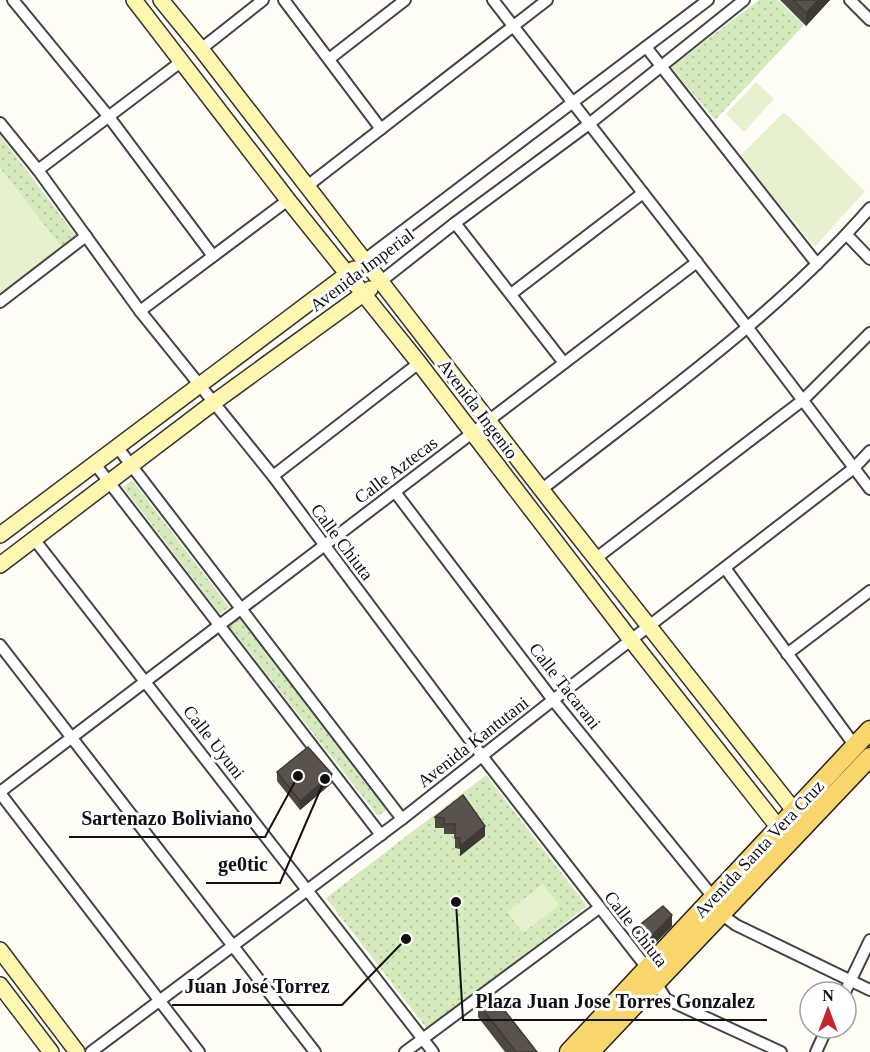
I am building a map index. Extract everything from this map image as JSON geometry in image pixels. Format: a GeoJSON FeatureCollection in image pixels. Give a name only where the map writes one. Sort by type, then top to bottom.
{"type":"FeatureCollection","features":[{"type":"Feature","properties":{"kind":"main road","name":"Avenida Santa Vera Cruz"},"geometry":{"type":"LineString","coordinates":[[652,975],[721,914],[784,835],[863,751],[870,730]]}},
{"type":"Feature","properties":{"kind":"main road","name":"Avenida Santa Vera Cruz"},"geometry":{"type":"LineString","coordinates":[[652,975],[713,897],[784,835]]}},
{"type":"Feature","properties":{"kind":"main road"},"geometry":{"type":"LineString","coordinates":[[569,1052],[652,975]]}},
{"type":"Feature","properties":{"kind":"main road"},"geometry":{"type":"LineString","coordinates":[[591,1052],[652,975]]}},
{"type":"Feature","properties":{"kind":"street"},"geometry":{"type":"LineString","coordinates":[[13,0],[108,117],[213,255]]}},
{"type":"Feature","properties":{"kind":"street","name":"Avenida Ingenio"},"geometry":{"type":"LineString","coordinates":[[134,0],[288,200],[419,363],[630,640],[784,835]]}},
{"type":"Feature","properties":{"kind":"street","name":"Avenida Ingenio"},"geometry":{"type":"LineString","coordinates":[[161,0],[541,490],[800,818]]}},
{"type":"Feature","properties":{"kind":"street"},"geometry":{"type":"LineString","coordinates":[[201,49],[263,0]]}},
{"type":"Feature","properties":{"kind":"street"},"geometry":{"type":"LineString","coordinates":[[284,0],[381,129]]}},
{"type":"Feature","properties":{"kind":"street"},"geometry":{"type":"LineString","coordinates":[[329,59],[405,0]]}},
{"type":"Feature","properties":{"kind":"street"},"geometry":{"type":"LineString","coordinates":[[493,0],[870,489]]}},
{"type":"Feature","properties":{"kind":"street"},"geometry":{"type":"LineString","coordinates":[[306,187],[547,0]]}},
{"type":"Feature","properties":{"kind":"street","name":"Avenida Imperial"},"geometry":{"type":"LineString","coordinates":[[0,536],[708,0]]}},
{"type":"Feature","properties":{"kind":"street","name":"Avenida Imperial"},"geometry":{"type":"LineString","coordinates":[[0,566],[213,403],[364,294],[589,124],[744,0]]}},
{"type":"Feature","properties":{"kind":"street"},"geometry":{"type":"LineString","coordinates":[[850,0],[870,20]]}},
{"type":"Feature","properties":{"kind":"street"},"geometry":{"type":"LineString","coordinates":[[646,47],[817,264]]}},
{"type":"Feature","properties":{"kind":"street"},"geometry":{"type":"LineString","coordinates":[[38,170],[182,61]]}},
{"type":"Feature","properties":{"kind":"street","name":"Calle Chiuta"},"geometry":{"type":"LineString","coordinates":[[0,123],[38,170],[140,311],[273,476],[482,756],[652,975],[666,999],[781,1052]]}},
{"type":"Feature","properties":{"kind":"street"},"geometry":{"type":"LineString","coordinates":[[511,294],[643,193]]}},
{"type":"Feature","properties":{"kind":"street"},"geometry":{"type":"LineString","coordinates":[[140,311],[288,200]]}},
{"type":"Feature","properties":{"kind":"street"},"geometry":{"type":"LineString","coordinates":[[541,490],[748,328],[847,235],[870,208]]}},
{"type":"Feature","properties":{"kind":"street"},"geometry":{"type":"LineString","coordinates":[[455,223],[564,363]]}},
{"type":"Feature","properties":{"kind":"street"},"geometry":{"type":"LineString","coordinates":[[847,235],[870,259]]}},
{"type":"Feature","properties":{"kind":"street"},"geometry":{"type":"LineString","coordinates":[[0,302],[86,236]]}},
{"type":"Feature","properties":{"kind":"street","name":"Calle Aztecas"},"geometry":{"type":"LineString","coordinates":[[0,792],[697,262]]}},
{"type":"Feature","properties":{"kind":"street"},"geometry":{"type":"LineString","coordinates":[[595,559],[803,400],[870,333]]}},
{"type":"Feature","properties":{"kind":"street"},"geometry":{"type":"LineString","coordinates":[[273,476],[419,363]]}},
{"type":"Feature","properties":{"kind":"street"},"geometry":{"type":"LineString","coordinates":[[118,448],[402,819]]}},
{"type":"Feature","properties":{"kind":"street","name":"Avenida Kantutani"},"geometry":{"type":"LineString","coordinates":[[91,1052],[402,819],[854,468],[870,451]]}},
{"type":"Feature","properties":{"kind":"street"},"geometry":{"type":"LineString","coordinates":[[95,464],[381,835]]}},
{"type":"Feature","properties":{"kind":"street","name":"Calle Tacarani"},"geometry":{"type":"LineString","coordinates":[[394,492],[553,700],[713,897]]}},
{"type":"Feature","properties":{"kind":"street","name":"Calle Uyuni"},"geometry":{"type":"LineString","coordinates":[[34,539],[433,1052]]}},
{"type":"Feature","properties":{"kind":"street"},"geometry":{"type":"LineString","coordinates":[[725,568],[787,654],[863,751]]}},
{"type":"Feature","properties":{"kind":"street"},"geometry":{"type":"LineString","coordinates":[[787,654],[870,591]]}},
{"type":"Feature","properties":{"kind":"street"},"geometry":{"type":"LineString","coordinates":[[0,645],[315,1052]]}},
{"type":"Feature","properties":{"kind":"street"},"geometry":{"type":"LineString","coordinates":[[0,792],[199,1052]]}},
{"type":"Feature","properties":{"kind":"street"},"geometry":{"type":"LineString","coordinates":[[405,1052],[599,908]]}},
{"type":"Feature","properties":{"kind":"street"},"geometry":{"type":"LineString","coordinates":[[721,914],[736,925],[848,980]]}},
{"type":"Feature","properties":{"kind":"street"},"geometry":{"type":"LineString","coordinates":[[850,980],[870,940]]}},
{"type":"Feature","properties":{"kind":"street"},"geometry":{"type":"LineString","coordinates":[[0,950],[76,1052]]}},
{"type":"Feature","properties":{"kind":"street"},"geometry":{"type":"LineString","coordinates":[[0,985],[51,1052]]}},
{"type":"Feature","properties":{"kind":"green space"},"geometry":{"type":"Polygon","coordinates":[[[759,0],[778,0],[804,25],[715,120],[671,67],[759,0]]]}},
{"type":"Feature","properties":{"kind":"green space"},"geometry":{"type":"Polygon","coordinates":[[[756,82],[774,99],[744,132],[726,114],[756,82]]]}},
{"type":"Feature","properties":{"kind":"green space"},"geometry":{"type":"Polygon","coordinates":[[[784,112],[865,191],[815,247],[740,156],[784,112]]]}},
{"type":"Feature","properties":{"kind":"green space"},"geometry":{"type":"Polygon","coordinates":[[[0,135],[76,236],[62,248],[0,168],[0,135]]]}},
{"type":"Feature","properties":{"kind":"green space"},"geometry":{"type":"Polygon","coordinates":[[[0,168],[62,248],[0,296],[0,168]]]}},
{"type":"Feature","properties":{"kind":"green space"},"geometry":{"type":"Polygon","coordinates":[[[132,480],[229,607],[220,614],[123,487],[132,480]]]}},
{"type":"Feature","properties":{"kind":"green space"},"geometry":{"type":"Polygon","coordinates":[[[240,618],[389,808],[378,816],[229,626],[240,618]]]}},
{"type":"Feature","properties":{"kind":"green space"},"geometry":{"type":"Polygon","coordinates":[[[486,775],[587,906],[428,1030],[326,898],[486,775]]]}},
{"type":"Feature","properties":{"kind":"green space"},"geometry":{"type":"Polygon","coordinates":[[[543,884],[559,905],[523,933],[507,912],[543,884]]]}},
{"type":"Feature","properties":{"kind":"building"},"geometry":{"type":"Polygon","coordinates":[[[793,0],[818,0],[806,13],[793,0]]]}},
{"type":"Feature","properties":{"kind":"building"},"geometry":{"type":"Polygon","coordinates":[[[308,747],[332,774],[300,801],[277,772],[308,747]]]}},
{"type":"Feature","properties":{"kind":"building"},"geometry":{"type":"Polygon","coordinates":[[[463,795],[485,826],[460,846],[460,838],[455,838],[455,824],[444,824],[444,818],[435,817],[463,795]]]}},
{"type":"Feature","properties":{"kind":"building"},"geometry":{"type":"Polygon","coordinates":[[[663,906],[672,915],[645,943],[635,929],[663,906]]]}},
{"type":"Feature","properties":{"kind":"building"},"geometry":{"type":"Polygon","coordinates":[[[491,993],[537,1052],[516,1052],[478,1003],[491,993]]]}},
{"type":"Feature","properties":{"kind":"place","name":"Sartenazo Boliviano"},"geometry":{"type":"Point","coordinates":[298,776]}},
{"type":"Feature","properties":{"kind":"place","name":"ge0tic"},"geometry":{"type":"Point","coordinates":[325,779]}},
{"type":"Feature","properties":{"kind":"place","name":"Plaza Juan Jose Torres Gonzalez"},"geometry":{"type":"Point","coordinates":[456,902]}},
{"type":"Feature","properties":{"kind":"place","name":"Juan José Torrez"},"geometry":{"type":"Point","coordinates":[406,939]}}]}
